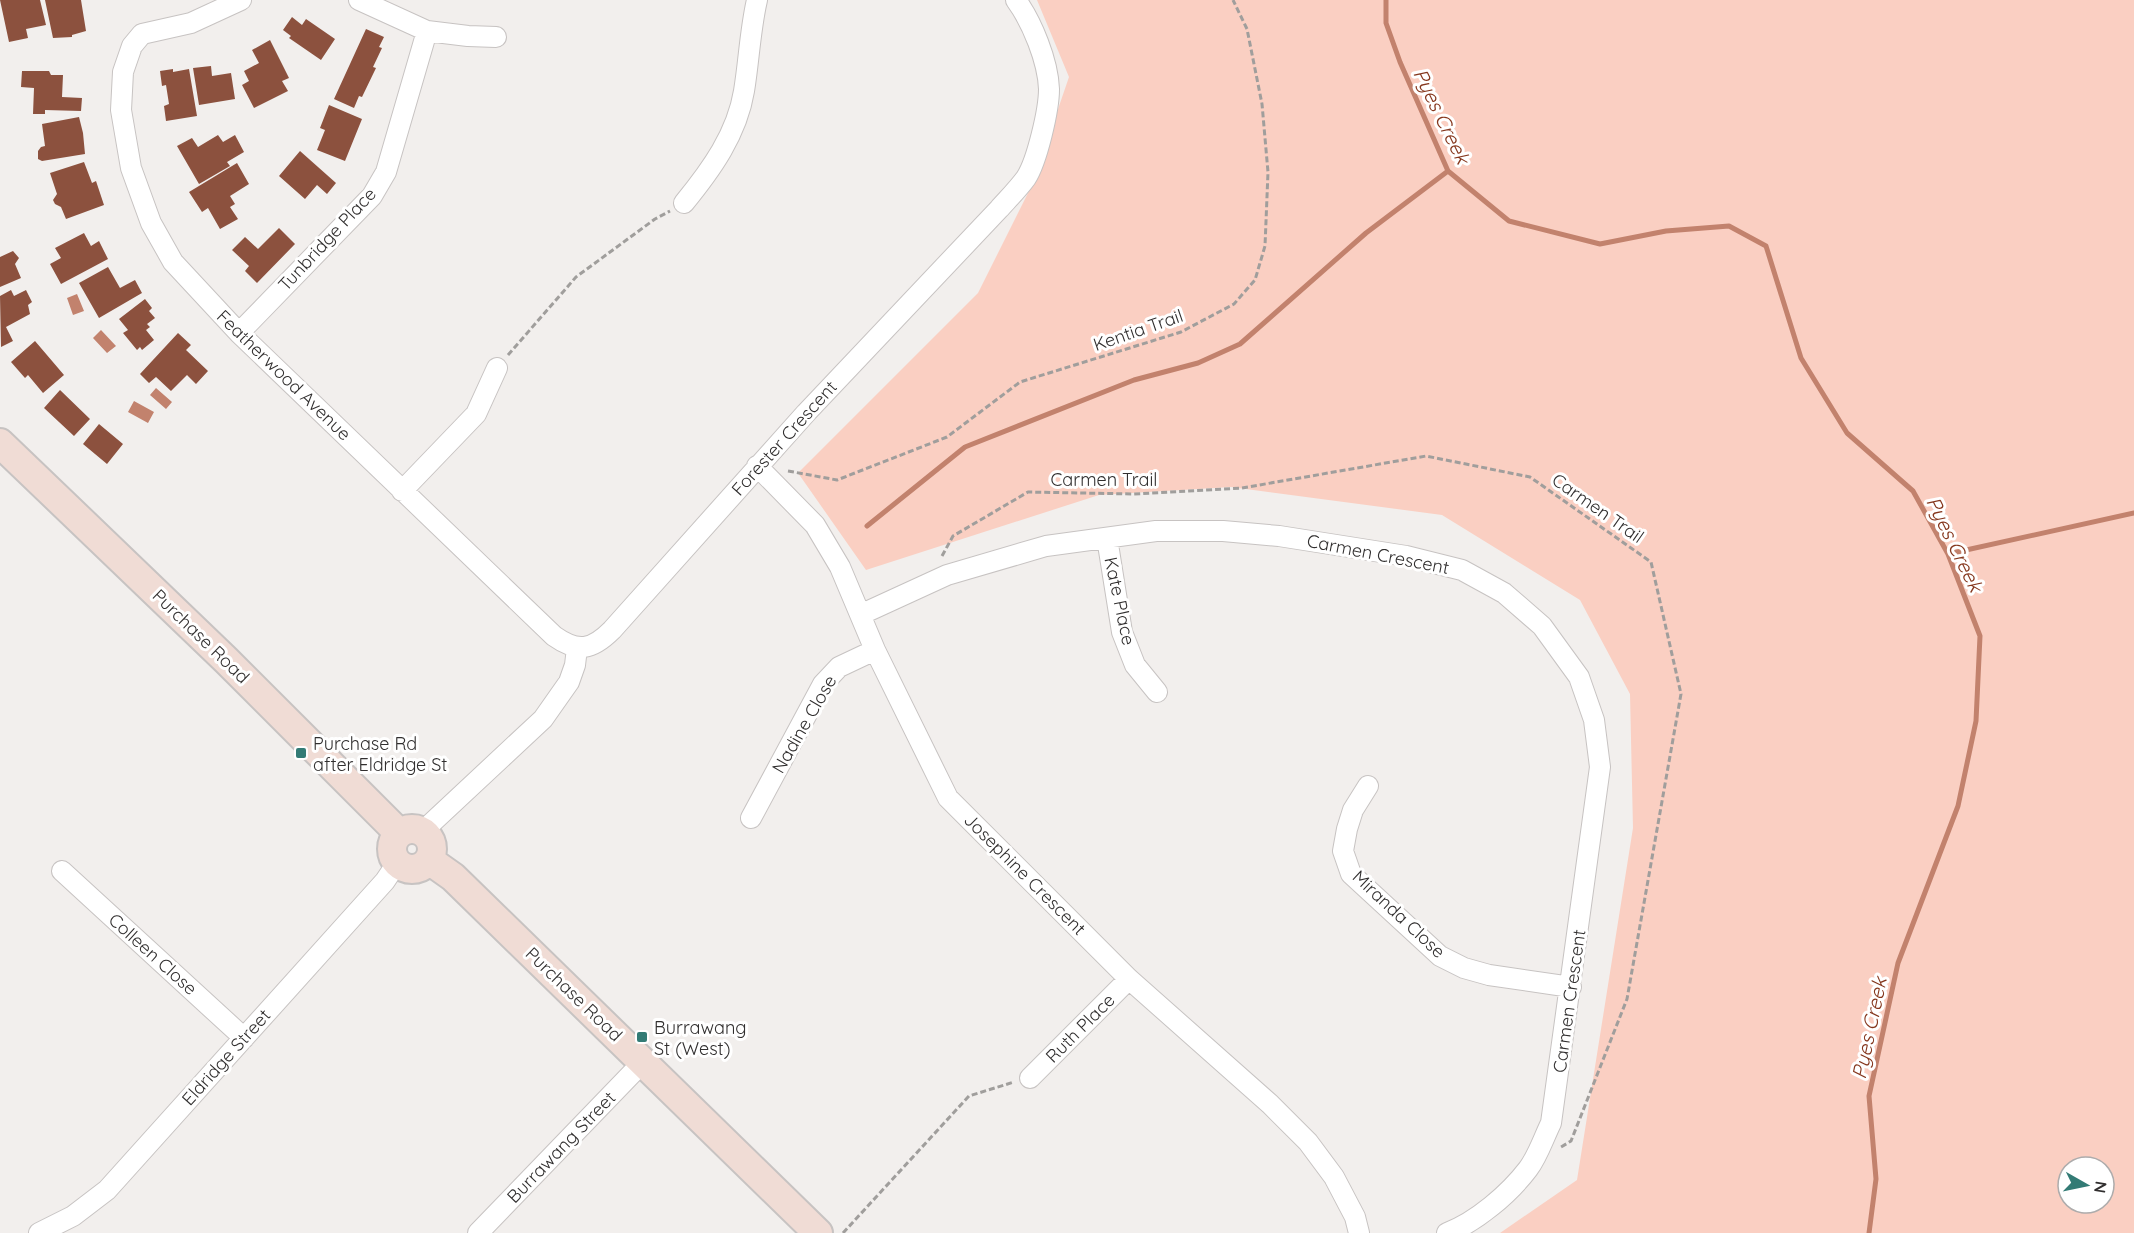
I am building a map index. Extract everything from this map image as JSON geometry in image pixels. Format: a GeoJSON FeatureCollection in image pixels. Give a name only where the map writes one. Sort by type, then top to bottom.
{"type":"FeatureCollection","features":[{"type":"Feature","properties":{"kind":"main road","name":"Purchase Road"},"geometry":{"type":"LineString","coordinates":[[0,443],[266,699],[411,832]]}},
{"type":"Feature","properties":{"kind":"main road"},"geometry":{"type":"LineString","coordinates":[[411,832],[431,841],[432,854],[429,860],[426,864],[414,869],[408,869],[397,863],[393,857],[392,844],[411,832]]}},
{"type":"Feature","properties":{"kind":"main road","name":"Purchase Road"},"geometry":{"type":"LineString","coordinates":[[429,860],[453,878],[818,1233]]}},
{"type":"Feature","properties":{"kind":"street","name":"Featherwood Avenue"},"geometry":{"type":"LineString","coordinates":[[241,0],[191,23],[142,34],[132,46],[123,72],[122,110],[131,168],[151,223],[173,262],[239,333],[554,636],[564,644],[577,648]]}},
{"type":"Feature","properties":{"kind":"street"},"geometry":{"type":"LineString","coordinates":[[359,0],[427,31],[495,37]]}},
{"type":"Feature","properties":{"kind":"street"},"geometry":{"type":"LineString","coordinates":[[684,203],[710,172],[731,133],[744,93],[757,0]]}},
{"type":"Feature","properties":{"kind":"street","name":"Forester Crescent"},"geometry":{"type":"LineString","coordinates":[[577,648],[599,642],[612,630],[758,466],[1027,177],[1041,141],[1049,89],[1040,46],[1027,15],[1016,0]]}},
{"type":"Feature","properties":{"kind":"street","name":"Tunbridge Place"},"geometry":{"type":"LineString","coordinates":[[239,333],[372,196],[386,172],[427,31]]}},
{"type":"Feature","properties":{"kind":"street"},"geometry":{"type":"LineString","coordinates":[[402,491],[476,414],[496,368]]}},
{"type":"Feature","properties":{"kind":"street","name":"Josephine Crescent"},"geometry":{"type":"LineString","coordinates":[[758,466],[815,525],[840,567],[862,614],[875,650],[948,798],[1129,979],[1270,1104],[1308,1142],[1334,1177],[1355,1217],[1359,1233]]}},
{"type":"Feature","properties":{"kind":"street","name":"Carmen Crescent"},"geometry":{"type":"LineString","coordinates":[[862,614],[947,575],[1046,546],[1156,531],[1223,531],[1279,536],[1406,556],[1462,570],[1504,593],[1542,626],[1579,677],[1594,720],[1600,767],[1551,1123],[1529,1168],[1493,1205],[1458,1229],[1447,1233]]}},
{"type":"Feature","properties":{"kind":"street","name":"Kate Place"},"geometry":{"type":"LineString","coordinates":[[1107,538],[1122,632],[1135,665],[1157,692]]}},
{"type":"Feature","properties":{"kind":"street"},"geometry":{"type":"LineString","coordinates":[[411,832],[543,719],[569,682],[575,665],[577,648]]}},
{"type":"Feature","properties":{"kind":"street","name":"Nadine Close"},"geometry":{"type":"LineString","coordinates":[[751,818],[823,684],[839,667],[875,650]]}},
{"type":"Feature","properties":{"kind":"street","name":"Miranda Close"},"geometry":{"type":"LineString","coordinates":[[1368,786],[1353,810],[1347,829],[1343,851],[1351,874],[1440,956],[1464,968],[1489,975],[1571,987]]}},
{"type":"Feature","properties":{"kind":"street","name":"Eldridge Street"},"geometry":{"type":"LineString","coordinates":[[39,1233],[73,1216],[107,1190],[385,881],[397,863]]}},
{"type":"Feature","properties":{"kind":"street","name":"Colleen Close"},"geometry":{"type":"LineString","coordinates":[[62,871],[244,1038]]}},
{"type":"Feature","properties":{"kind":"street","name":"Ruth Place"},"geometry":{"type":"LineString","coordinates":[[1030,1078],[1129,979]]}},
{"type":"Feature","properties":{"kind":"street","name":"Burrawang Street"},"geometry":{"type":"LineString","coordinates":[[478,1233],[643,1062]]}},
{"type":"Feature","properties":{"kind":"path","name":"Kentia Trail"},"geometry":{"type":"LineString","coordinates":[[758,466],[837,480],[947,437],[1020,382],[1181,332],[1234,304],[1255,280],[1265,246],[1268,172],[1258,82],[1247,28],[1233,0]]}},
{"type":"Feature","properties":{"kind":"path"},"geometry":{"type":"LineString","coordinates":[[496,368],[576,277],[655,219],[684,203]]}},
{"type":"Feature","properties":{"kind":"path","name":"Carmen Trail"},"geometry":{"type":"LineString","coordinates":[[927,584],[953,536],[1028,492],[1134,494],[1242,488],[1426,456],[1530,477],[1651,562],[1681,694],[1627,999],[1571,1141],[1529,1168]]}},
{"type":"Feature","properties":{"kind":"path"},"geometry":{"type":"LineString","coordinates":[[843,1233],[969,1096],[1030,1078]]}},
{"type":"Feature","properties":{"kind":"shaded area"},"geometry":{"type":"Polygon","coordinates":[[[1037,0],[2134,0],[2134,1233],[1500,1233],[1577,1180],[1633,828],[1630,694],[1580,600],[1442,515],[1231,487],[1099,495],[866,570],[798,473],[978,293],[1032,185],[1069,77],[1037,0]]]}},
{"type":"Feature","properties":{"kind":"shaded area"},"geometry":{"type":"Polygon","coordinates":[[[77,294],[84,311],[73,315],[67,298],[77,294]]]}},
{"type":"Feature","properties":{"kind":"shaded area"},"geometry":{"type":"Polygon","coordinates":[[[101,330],[116,346],[107,353],[93,338],[101,330]]]}},
{"type":"Feature","properties":{"kind":"shaded area"},"geometry":{"type":"Polygon","coordinates":[[[156,388],[172,402],[166,409],[150,395],[156,388]]]}},
{"type":"Feature","properties":{"kind":"shaded area"},"geometry":{"type":"Polygon","coordinates":[[[134,401],[154,412],[148,423],[128,412],[134,401]]]}},
{"type":"Feature","properties":{"kind":"building"},"geometry":{"type":"Polygon","coordinates":[[[0,0],[40,0],[46,25],[26,29],[28,38],[9,42],[0,0]]]}},
{"type":"Feature","properties":{"kind":"building"},"geometry":{"type":"Polygon","coordinates":[[[45,0],[81,0],[86,31],[72,35],[72,37],[53,38],[45,0]]]}},
{"type":"Feature","properties":{"kind":"building"},"geometry":{"type":"Polygon","coordinates":[[[292,17],[302,25],[306,19],[335,39],[321,60],[289,38],[291,36],[283,30],[292,17]]]}},
{"type":"Feature","properties":{"kind":"building"},"geometry":{"type":"Polygon","coordinates":[[[366,29],[384,37],[379,47],[382,48],[373,67],[376,68],[354,108],[334,99],[366,29]]]}},
{"type":"Feature","properties":{"kind":"building"},"geometry":{"type":"Polygon","coordinates":[[[270,40],[289,78],[282,81],[288,91],[254,108],[242,85],[249,81],[244,71],[259,63],[252,50],[270,40]]]}},
{"type":"Feature","properties":{"kind":"building"},"geometry":{"type":"Polygon","coordinates":[[[211,66],[212,76],[231,73],[235,99],[199,105],[193,68],[211,66]]]}},
{"type":"Feature","properties":{"kind":"building"},"geometry":{"type":"Polygon","coordinates":[[[173,69],[173,72],[189,69],[197,116],[166,121],[164,106],[169,104],[166,85],[162,86],[160,71],[173,69]]]}},
{"type":"Feature","properties":{"kind":"building"},"geometry":{"type":"Polygon","coordinates":[[[22,71],[49,71],[51,75],[63,75],[62,97],[82,98],[81,111],[45,110],[45,114],[33,114],[34,88],[21,87],[22,71]]]}},
{"type":"Feature","properties":{"kind":"building"},"geometry":{"type":"Polygon","coordinates":[[[329,105],[362,119],[345,161],[317,150],[325,130],[320,128],[329,105]]]}},
{"type":"Feature","properties":{"kind":"building"},"geometry":{"type":"Polygon","coordinates":[[[79,117],[85,154],[42,161],[38,159],[38,151],[45,146],[42,124],[79,117]]]}},
{"type":"Feature","properties":{"kind":"building"},"geometry":{"type":"Polygon","coordinates":[[[218,135],[223,142],[235,135],[244,152],[227,162],[230,166],[199,184],[177,146],[192,138],[198,147],[218,135]]]}},
{"type":"Feature","properties":{"kind":"building"},"geometry":{"type":"Polygon","coordinates":[[[300,151],[336,183],[327,194],[317,185],[305,199],[279,176],[300,151]]]}},
{"type":"Feature","properties":{"kind":"building"},"geometry":{"type":"Polygon","coordinates":[[[84,162],[92,183],[96,181],[104,205],[66,219],[61,207],[53,200],[57,194],[50,173],[84,162]]]}},
{"type":"Feature","properties":{"kind":"building"},"geometry":{"type":"Polygon","coordinates":[[[237,163],[249,184],[230,196],[235,204],[230,207],[238,219],[220,229],[208,208],[202,212],[189,192],[237,163]]]}},
{"type":"Feature","properties":{"kind":"building"},"geometry":{"type":"Polygon","coordinates":[[[279,228],[295,244],[257,283],[245,271],[249,266],[232,250],[245,237],[258,249],[279,228]]]}},
{"type":"Feature","properties":{"kind":"building"},"geometry":{"type":"Polygon","coordinates":[[[84,233],[91,246],[99,241],[108,259],[61,284],[50,264],[61,258],[55,248],[84,233]]]}},
{"type":"Feature","properties":{"kind":"building"},"geometry":{"type":"Polygon","coordinates":[[[13,251],[19,258],[15,264],[21,278],[0,287],[0,257],[13,251]]]}},
{"type":"Feature","properties":{"kind":"building"},"geometry":{"type":"Polygon","coordinates":[[[108,267],[120,288],[135,280],[142,293],[99,318],[79,283],[108,267]]]}},
{"type":"Feature","properties":{"kind":"building"},"geometry":{"type":"Polygon","coordinates":[[[11,290],[14,296],[26,290],[32,302],[28,305],[30,314],[6,327],[13,341],[1,347],[0,296],[11,290]]]}},
{"type":"Feature","properties":{"kind":"building"},"geometry":{"type":"Polygon","coordinates":[[[145,299],[152,308],[149,311],[155,318],[147,324],[150,327],[146,330],[154,340],[142,350],[140,347],[137,350],[123,333],[128,330],[119,319],[145,299]]]}},
{"type":"Feature","properties":{"kind":"building"},"geometry":{"type":"Polygon","coordinates":[[[178,333],[191,345],[186,350],[208,371],[196,384],[187,375],[171,391],[156,377],[149,383],[140,374],[178,333]]]}},
{"type":"Feature","properties":{"kind":"building"},"geometry":{"type":"Polygon","coordinates":[[[35,341],[64,375],[43,393],[28,375],[25,378],[11,362],[35,341]]]}},
{"type":"Feature","properties":{"kind":"building"},"geometry":{"type":"Polygon","coordinates":[[[60,390],[90,419],[74,436],[44,408],[60,390]]]}},
{"type":"Feature","properties":{"kind":"building"},"geometry":{"type":"Polygon","coordinates":[[[99,424],[123,444],[107,464],[83,444],[99,424]]]}},
{"type":"Feature","properties":{"kind":"waterway","name":"Pyes Creek"},"geometry":{"type":"LineString","coordinates":[[1386,0],[1386,23],[1400,62],[1448,171],[1509,221],[1600,244],[1666,231],[1729,226],[1766,246],[1801,358],[1847,433],[1913,491],[1948,554],[1980,636],[1976,721],[1958,806],[1898,963],[1869,1096],[1876,1179],[1869,1233]]}},
{"type":"Feature","properties":{"kind":"waterway"},"geometry":{"type":"LineString","coordinates":[[867,526],[965,447],[1134,380],[1198,363],[1240,344],[1366,233],[1448,171]]}},
{"type":"Feature","properties":{"kind":"waterway"},"geometry":{"type":"LineString","coordinates":[[1948,554],[2134,513]]}},
{"type":"Feature","properties":{"kind":"place","name":"Purchase Rd after Eldridge St"},"geometry":{"type":"Point","coordinates":[301,753]}},
{"type":"Feature","properties":{"kind":"place","name":"Burrawang St (West)"},"geometry":{"type":"Point","coordinates":[642,1037]}}]}
